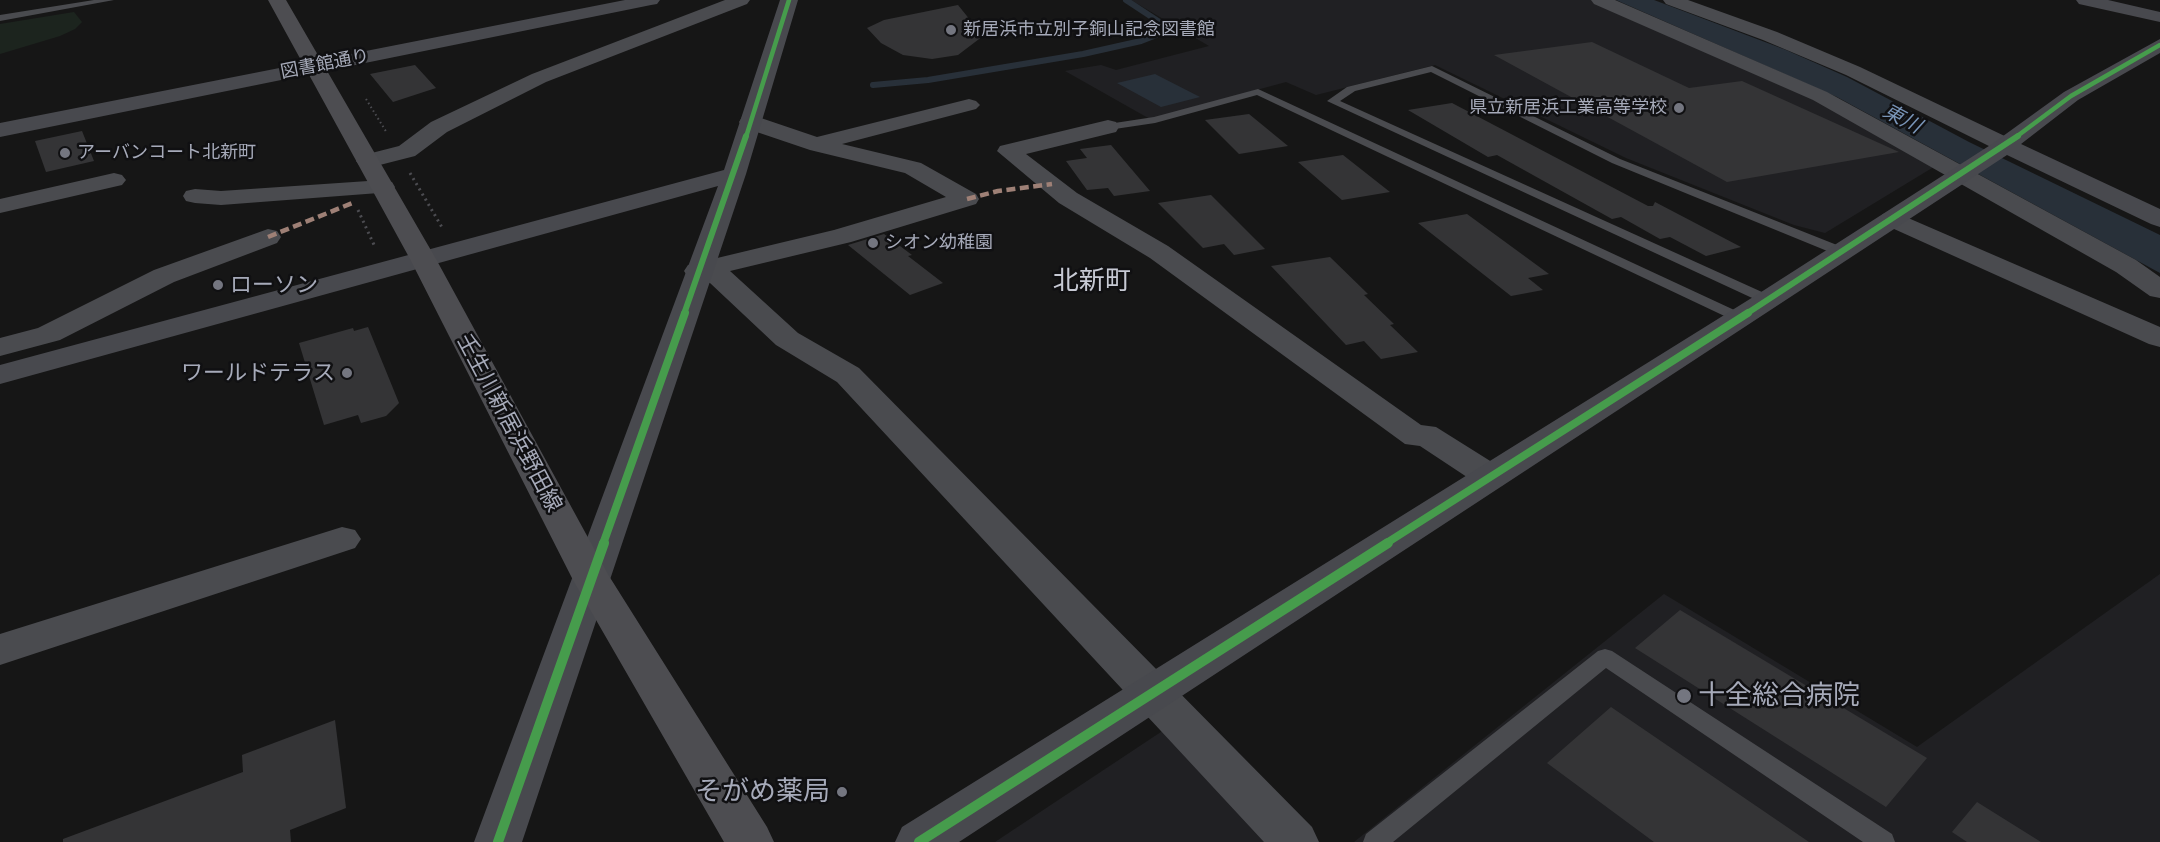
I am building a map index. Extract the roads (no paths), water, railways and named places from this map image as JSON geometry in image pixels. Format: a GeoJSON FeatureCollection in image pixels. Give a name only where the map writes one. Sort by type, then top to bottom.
{"type":"FeatureCollection","features":[{"type":"Feature","properties":{"kind":"main road","name":"壬生川新居浜野田線"},"geometry":{"type":"LineString","coordinates":[[277,0],[423,259],[592,580],[750,842]]}},
{"type":"Feature","properties":{"kind":"street","name":"図書館通り"},"geometry":{"type":"LineString","coordinates":[[0,130],[651,0]]}},
{"type":"Feature","properties":{"kind":"street"},"geometry":{"type":"LineString","coordinates":[[195,196],[221,198],[349,189],[376,174],[439,127],[539,78],[741,0]]}},
{"type":"Feature","properties":{"kind":"street"},"geometry":{"type":"LineString","coordinates":[[498,842],[734,174],[789,0]]}},
{"type":"Feature","properties":{"kind":"street"},"geometry":{"type":"LineString","coordinates":[[1600,0],[1820,96],[1964,172],[2126,266],[2160,290]]}},
{"type":"Feature","properties":{"kind":"street"},"geometry":{"type":"LineString","coordinates":[[1672,0],[1770,36],[1853,71],[2002,147],[2160,219]]}},
{"type":"Feature","properties":{"kind":"street"},"geometry":{"type":"LineString","coordinates":[[2085,0],[2160,17]]}},
{"type":"Feature","properties":{"kind":"street"},"geometry":{"type":"LineString","coordinates":[[919,842],[1754,309],[2002,147],[2071,96],[2160,45]]}},
{"type":"Feature","properties":{"kind":"street"},"geometry":{"type":"LineString","coordinates":[[816,144],[969,105]]}},
{"type":"Feature","properties":{"kind":"street"},"geometry":{"type":"LineString","coordinates":[[698,271],[842,236],[967,199],[913,168],[816,144],[750,122]]}},
{"type":"Feature","properties":{"kind":"street"},"geometry":{"type":"LineString","coordinates":[[1108,127],[1008,151],[1068,198],[1159,252],[1417,437],[1424,434],[1491,477]]}},
{"type":"Feature","properties":{"kind":"street"},"geometry":{"type":"LineString","coordinates":[[0,375],[734,174]]}},
{"type":"Feature","properties":{"kind":"street"},"geometry":{"type":"LineString","coordinates":[[0,206],[114,180]]}},
{"type":"Feature","properties":{"kind":"street"},"geometry":{"type":"LineString","coordinates":[[1892,219],[2102,310],[2160,338]]}},
{"type":"Feature","properties":{"kind":"street"},"geometry":{"type":"LineString","coordinates":[[0,346],[49,334],[164,276],[268,237]]}},
{"type":"Feature","properties":{"kind":"street"},"geometry":{"type":"LineString","coordinates":[[698,271],[720,277],[787,339],[848,375],[1295,842]]}},
{"type":"Feature","properties":{"kind":"street"},"geometry":{"type":"LineString","coordinates":[[0,650],[342,539]]}},
{"type":"Feature","properties":{"kind":"lane"},"geometry":{"type":"LineString","coordinates":[[0,12],[69,0]]}},
{"type":"Feature","properties":{"kind":"lane"},"geometry":{"type":"LineString","coordinates":[[0,18],[110,0]]}},
{"type":"Feature","properties":{"kind":"lane"},"geometry":{"type":"LineString","coordinates":[[1754,309],[1332,101],[1350,89],[1432,69],[1616,161],[1842,252]]}},
{"type":"Feature","properties":{"kind":"lane"},"geometry":{"type":"LineString","coordinates":[[1108,127],[1155,120],[1258,92],[1754,309]]}},
{"type":"Feature","properties":{"kind":"lane"},"geometry":{"type":"LineString","coordinates":[[1375,842],[1605,657],[1883,842]]}},
{"type":"Feature","properties":{"kind":"water","name":"東川"},"geometry":{"type":"Polygon","coordinates":[[[1616,0],[1654,0],[1786,50],[1847,77],[1969,142],[2160,235],[2160,273],[1837,97],[1616,0]]]}},
{"type":"Feature","properties":{"kind":"water"},"geometry":{"type":"Polygon","coordinates":[[[1155,74],[1200,97],[1161,107],[1117,83],[1155,74]]]}},
{"type":"Feature","properties":{"kind":"waterway"},"geometry":{"type":"LineString","coordinates":[[873,85],[928,80],[1083,54],[1141,41],[1159,34],[1167,27],[1126,0]]}},
{"type":"Feature","properties":{"kind":"place","name":"新居浜市立別子銅山記念図書館"},"geometry":{"type":"Point","coordinates":[951,30]}},
{"type":"Feature","properties":{"kind":"place","name":"県立新居浜工業高等学校"},"geometry":{"type":"Point","coordinates":[1679,108]}},
{"type":"Feature","properties":{"kind":"place","name":"アーバンコート北新町"},"geometry":{"type":"Point","coordinates":[65,153]}},
{"type":"Feature","properties":{"kind":"place","name":"シオン幼稚園"},"geometry":{"type":"Point","coordinates":[873,243]}},
{"type":"Feature","properties":{"kind":"place","name":"ローソン"},"geometry":{"type":"Point","coordinates":[218,285]}},
{"type":"Feature","properties":{"kind":"place","name":"ワールドテラス"},"geometry":{"type":"Point","coordinates":[347,373]}},
{"type":"Feature","properties":{"kind":"place","name":"十全総合病院"},"geometry":{"type":"Point","coordinates":[1684,696]}},
{"type":"Feature","properties":{"kind":"place","name":"そがめ薬局"},"geometry":{"type":"Point","coordinates":[842,792]}},
{"type":"Feature","properties":{"kind":"district","name":"北新町"},"geometry":{"type":"Point","coordinates":[1092,281]}}]}
